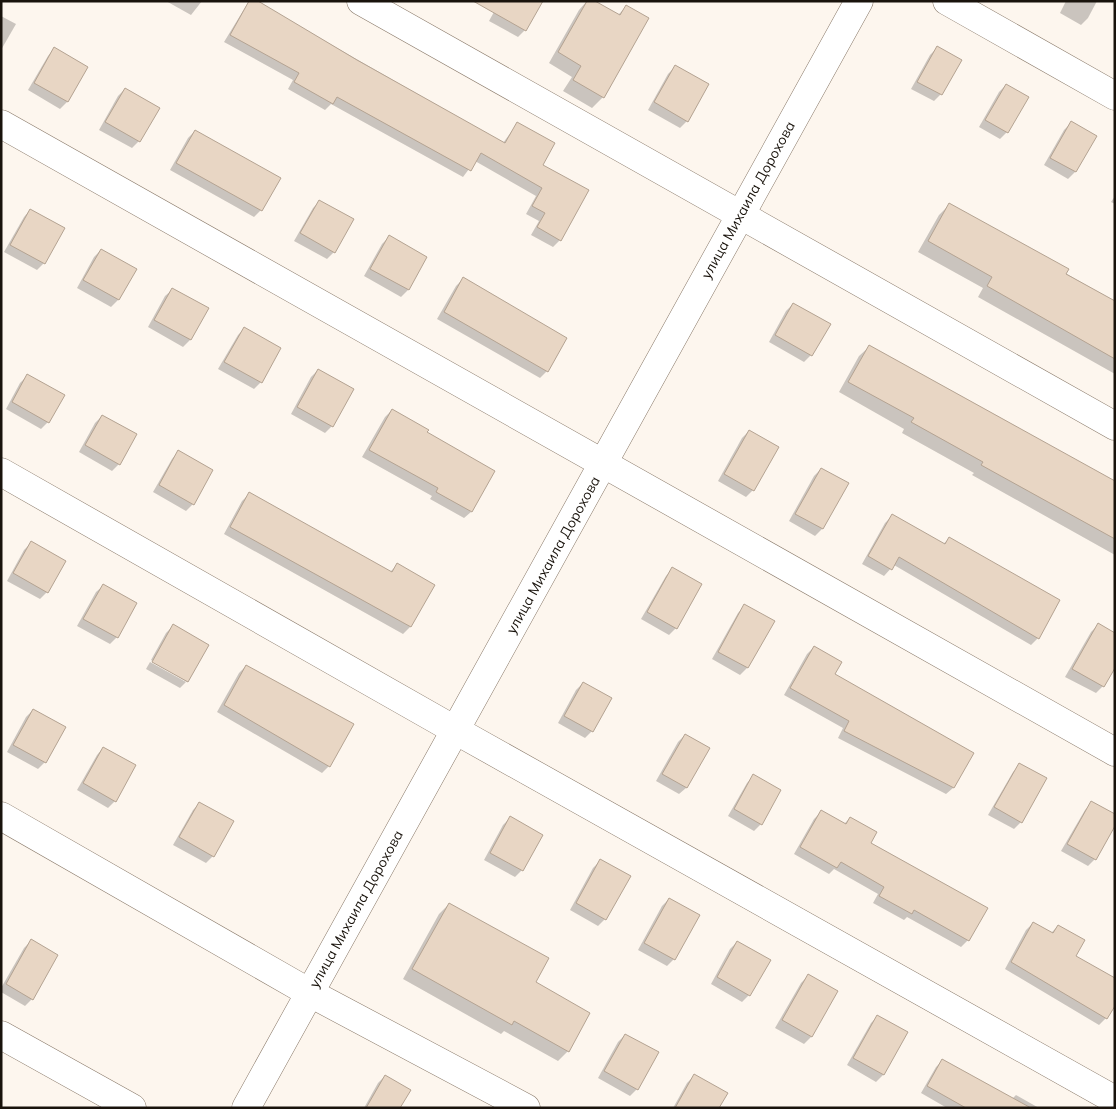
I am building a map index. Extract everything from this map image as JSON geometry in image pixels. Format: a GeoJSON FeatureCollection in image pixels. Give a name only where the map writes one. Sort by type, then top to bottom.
{"type":"FeatureCollection","features":[{"type":"Feature","properties":{"kind":"street"},"geometry":{"type":"LineString","coordinates":[[360,1],[1115,426]]}},
{"type":"Feature","properties":{"kind":"street","name":"улица Михаила Дорохова"},"geometry":{"type":"LineString","coordinates":[[246,1108],[859,1]]}},
{"type":"Feature","properties":{"kind":"street"},"geometry":{"type":"LineString","coordinates":[[947,1],[1115,96]]}},
{"type":"Feature","properties":{"kind":"street"},"geometry":{"type":"LineString","coordinates":[[1,124],[1115,752]]}},
{"type":"Feature","properties":{"kind":"street"},"geometry":{"type":"LineString","coordinates":[[1,472],[455,730],[1115,1100]]}},
{"type":"Feature","properties":{"kind":"street"},"geometry":{"type":"LineString","coordinates":[[1,816],[310,993],[526,1108]]}},
{"type":"Feature","properties":{"kind":"street"},"geometry":{"type":"LineString","coordinates":[[4,1043],[132,1108]]}},
{"type":"Feature","properties":{"kind":"building"},"geometry":{"type":"Polygon","coordinates":[[[249,1],[258,1],[357,60],[505,143],[517,122],[555,143],[543,165],[589,190],[561,241],[537,227],[545,213],[532,206],[542,188],[481,153],[471,171],[337,97],[333,104],[294,82],[299,73],[230,35],[249,1]]]}},
{"type":"Feature","properties":{"kind":"building"},"geometry":{"type":"Polygon","coordinates":[[[473,1],[543,1],[526,31],[473,1]]]}},
{"type":"Feature","properties":{"kind":"building"},"geometry":{"type":"Polygon","coordinates":[[[587,1],[595,1],[620,15],[626,5],[649,18],[604,98],[573,80],[581,66],[558,52],[587,1]]]}},
{"type":"Feature","properties":{"kind":"building"},"geometry":{"type":"Polygon","coordinates":[[[937,46],[962,60],[942,95],[917,82],[937,46]]]}},
{"type":"Feature","properties":{"kind":"building"},"geometry":{"type":"Polygon","coordinates":[[[54,47],[88,67],[68,102],[34,83],[54,47]]]}},
{"type":"Feature","properties":{"kind":"building"},"geometry":{"type":"Polygon","coordinates":[[[675,65],[709,84],[688,122],[654,102],[675,65]]]}},
{"type":"Feature","properties":{"kind":"building"},"geometry":{"type":"Polygon","coordinates":[[[1006,84],[1029,97],[1008,133],[985,120],[1006,84]]]}},
{"type":"Feature","properties":{"kind":"building"},"geometry":{"type":"Polygon","coordinates":[[[125,88],[160,108],[140,142],[105,122],[125,88]]]}},
{"type":"Feature","properties":{"kind":"building"},"geometry":{"type":"Polygon","coordinates":[[[1071,121],[1097,136],[1076,172],[1050,158],[1071,121]]]}},
{"type":"Feature","properties":{"kind":"building"},"geometry":{"type":"Polygon","coordinates":[[[195,130],[281,178],[262,211],[176,163],[195,130]]]}},
{"type":"Feature","properties":{"kind":"building"},"geometry":{"type":"Polygon","coordinates":[[[319,200],[354,219],[335,253],[300,233],[319,200]]]}},
{"type":"Feature","properties":{"kind":"building"},"geometry":{"type":"Polygon","coordinates":[[[949,203],[1069,269],[1066,274],[1115,301],[1115,359],[987,286],[992,277],[928,241],[949,203]]]}},
{"type":"Feature","properties":{"kind":"building"},"geometry":{"type":"Polygon","coordinates":[[[30,209],[65,228],[45,264],[10,245],[30,209]]]}},
{"type":"Feature","properties":{"kind":"building"},"geometry":{"type":"Polygon","coordinates":[[[389,235],[427,257],[409,290],[370,269],[389,235]]]}},
{"type":"Feature","properties":{"kind":"building"},"geometry":{"type":"Polygon","coordinates":[[[101,249],[137,269],[119,300],[83,280],[101,249]]]}},
{"type":"Feature","properties":{"kind":"building"},"geometry":{"type":"Polygon","coordinates":[[[463,277],[567,338],[548,372],[444,312],[463,277]]]}},
{"type":"Feature","properties":{"kind":"building"},"geometry":{"type":"Polygon","coordinates":[[[172,288],[209,308],[191,340],[154,320],[172,288]]]}},
{"type":"Feature","properties":{"kind":"building"},"geometry":{"type":"Polygon","coordinates":[[[793,303],[831,324],[812,356],[775,335],[793,303]]]}},
{"type":"Feature","properties":{"kind":"building"},"geometry":{"type":"Polygon","coordinates":[[[244,327],[281,348],[262,383],[224,362],[244,327]]]}},
{"type":"Feature","properties":{"kind":"building"},"geometry":{"type":"Polygon","coordinates":[[[869,345],[1115,481],[1115,539],[981,465],[983,462],[911,422],[914,418],[848,382],[869,345]]]}},
{"type":"Feature","properties":{"kind":"building"},"geometry":{"type":"Polygon","coordinates":[[[318,369],[354,389],[333,427],[297,407],[318,369]]]}},
{"type":"Feature","properties":{"kind":"building"},"geometry":{"type":"Polygon","coordinates":[[[27,374],[65,395],[49,423],[12,402],[27,374]]]}},
{"type":"Feature","properties":{"kind":"building"},"geometry":{"type":"Polygon","coordinates":[[[392,409],[429,430],[427,432],[495,471],[472,512],[436,492],[438,488],[369,450],[392,409]]]}},
{"type":"Feature","properties":{"kind":"building"},"geometry":{"type":"Polygon","coordinates":[[[102,415],[137,434],[120,465],[85,445],[102,415]]]}},
{"type":"Feature","properties":{"kind":"building"},"geometry":{"type":"Polygon","coordinates":[[[749,430],[779,447],[754,491],[724,474],[749,430]]]}},
{"type":"Feature","properties":{"kind":"building"},"geometry":{"type":"Polygon","coordinates":[[[178,450],[213,470],[194,505],[159,485],[178,450]]]}},
{"type":"Feature","properties":{"kind":"building"},"geometry":{"type":"Polygon","coordinates":[[[821,468],[849,483],[823,529],[795,514],[821,468]]]}},
{"type":"Feature","properties":{"kind":"building"},"geometry":{"type":"Polygon","coordinates":[[[249,492],[392,572],[397,563],[435,585],[411,627],[230,527],[249,492]]]}},
{"type":"Feature","properties":{"kind":"building"},"geometry":{"type":"Polygon","coordinates":[[[892,514],[945,544],[949,537],[1060,600],[1039,639],[899,557],[892,570],[868,556],[892,514]]]}},
{"type":"Feature","properties":{"kind":"building"},"geometry":{"type":"Polygon","coordinates":[[[31,541],[66,561],[48,593],[13,573],[31,541]]]}},
{"type":"Feature","properties":{"kind":"building"},"geometry":{"type":"Polygon","coordinates":[[[672,567],[702,584],[677,629],[647,612],[672,567]]]}},
{"type":"Feature","properties":{"kind":"building"},"geometry":{"type":"Polygon","coordinates":[[[103,584],[137,603],[118,638],[83,619],[103,584]]]}},
{"type":"Feature","properties":{"kind":"building"},"geometry":{"type":"Polygon","coordinates":[[[744,604],[775,621],[748,668],[718,652],[744,604]]]}},
{"type":"Feature","properties":{"kind":"building"},"geometry":{"type":"Polygon","coordinates":[[[1098,623],[1115,633],[1115,668],[1104,687],[1072,669],[1098,623]]]}},
{"type":"Feature","properties":{"kind":"building"},"geometry":{"type":"Polygon","coordinates":[[[173,624],[209,645],[188,682],[152,662],[173,624]]]}},
{"type":"Feature","properties":{"kind":"building"},"geometry":{"type":"Polygon","coordinates":[[[814,646],[842,662],[835,674],[974,753],[954,788],[844,731],[849,721],[790,688],[814,646]]]}},
{"type":"Feature","properties":{"kind":"building"},"geometry":{"type":"Polygon","coordinates":[[[246,665],[354,724],[330,767],[224,705],[246,665]]]}},
{"type":"Feature","properties":{"kind":"building"},"geometry":{"type":"Polygon","coordinates":[[[583,682],[612,698],[593,732],[564,716],[583,682]]]}},
{"type":"Feature","properties":{"kind":"building"},"geometry":{"type":"Polygon","coordinates":[[[33,709],[66,727],[46,763],[13,745],[33,709]]]}},
{"type":"Feature","properties":{"kind":"building"},"geometry":{"type":"Polygon","coordinates":[[[685,734],[710,748],[687,788],[662,774],[685,734]]]}},
{"type":"Feature","properties":{"kind":"building"},"geometry":{"type":"Polygon","coordinates":[[[103,747],[136,765],[116,802],[83,783],[103,747]]]}},
{"type":"Feature","properties":{"kind":"building"},"geometry":{"type":"Polygon","coordinates":[[[1019,763],[1047,778],[1022,823],[994,807],[1019,763]]]}},
{"type":"Feature","properties":{"kind":"building"},"geometry":{"type":"Polygon","coordinates":[[[753,774],[781,790],[762,825],[734,809],[753,774]]]}},
{"type":"Feature","properties":{"kind":"building"},"geometry":{"type":"Polygon","coordinates":[[[1091,801],[1115,814],[1115,826],[1096,860],[1067,844],[1091,801]]]}},
{"type":"Feature","properties":{"kind":"building"},"geometry":{"type":"Polygon","coordinates":[[[199,802],[234,821],[214,857],[179,837],[199,802]]]}},
{"type":"Feature","properties":{"kind":"building"},"geometry":{"type":"Polygon","coordinates":[[[821,810],[846,824],[850,817],[877,832],[871,843],[988,908],[969,941],[914,910],[912,914],[879,896],[884,887],[841,862],[837,868],[800,847],[821,810]]]}},
{"type":"Feature","properties":{"kind":"building"},"geometry":{"type":"Polygon","coordinates":[[[510,816],[543,835],[523,871],[490,853],[510,816]]]}},
{"type":"Feature","properties":{"kind":"building"},"geometry":{"type":"Polygon","coordinates":[[[600,859],[631,876],[606,920],[576,903],[600,859]]]}},
{"type":"Feature","properties":{"kind":"building"},"geometry":{"type":"Polygon","coordinates":[[[669,898],[700,915],[675,960],[644,943],[669,898]]]}},
{"type":"Feature","properties":{"kind":"building"},"geometry":{"type":"Polygon","coordinates":[[[449,903],[549,958],[536,982],[590,1013],[569,1052],[514,1021],[512,1025],[412,969],[449,903]]]}},
{"type":"Feature","properties":{"kind":"building"},"geometry":{"type":"Polygon","coordinates":[[[1033,922],[1053,933],[1058,925],[1085,940],[1076,956],[1115,978],[1115,1006],[1107,1019],[1011,962],[1033,922]]]}},
{"type":"Feature","properties":{"kind":"building"},"geometry":{"type":"Polygon","coordinates":[[[31,939],[58,955],[33,1000],[6,984],[31,939]]]}},
{"type":"Feature","properties":{"kind":"building"},"geometry":{"type":"Polygon","coordinates":[[[737,941],[771,960],[750,996],[717,977],[737,941]]]}},
{"type":"Feature","properties":{"kind":"building"},"geometry":{"type":"Polygon","coordinates":[[[808,974],[838,991],[812,1037],[782,1020],[808,974]]]}},
{"type":"Feature","properties":{"kind":"building"},"geometry":{"type":"Polygon","coordinates":[[[877,1015],[908,1032],[884,1075],[853,1058],[877,1015]]]}},
{"type":"Feature","properties":{"kind":"building"},"geometry":{"type":"Polygon","coordinates":[[[625,1034],[659,1052],[638,1090],[604,1071],[625,1034]]]}},
{"type":"Feature","properties":{"kind":"building"},"geometry":{"type":"Polygon","coordinates":[[[942,1059],[1031,1108],[966,1108],[927,1086],[942,1059]]]}},
{"type":"Feature","properties":{"kind":"building"},"geometry":{"type":"Polygon","coordinates":[[[694,1074],[728,1093],[719,1108],[675,1108],[694,1074]]]}},
{"type":"Feature","properties":{"kind":"building"},"geometry":{"type":"Polygon","coordinates":[[[385,1075],[411,1090],[400,1108],[366,1108],[385,1075]]]}}]}
